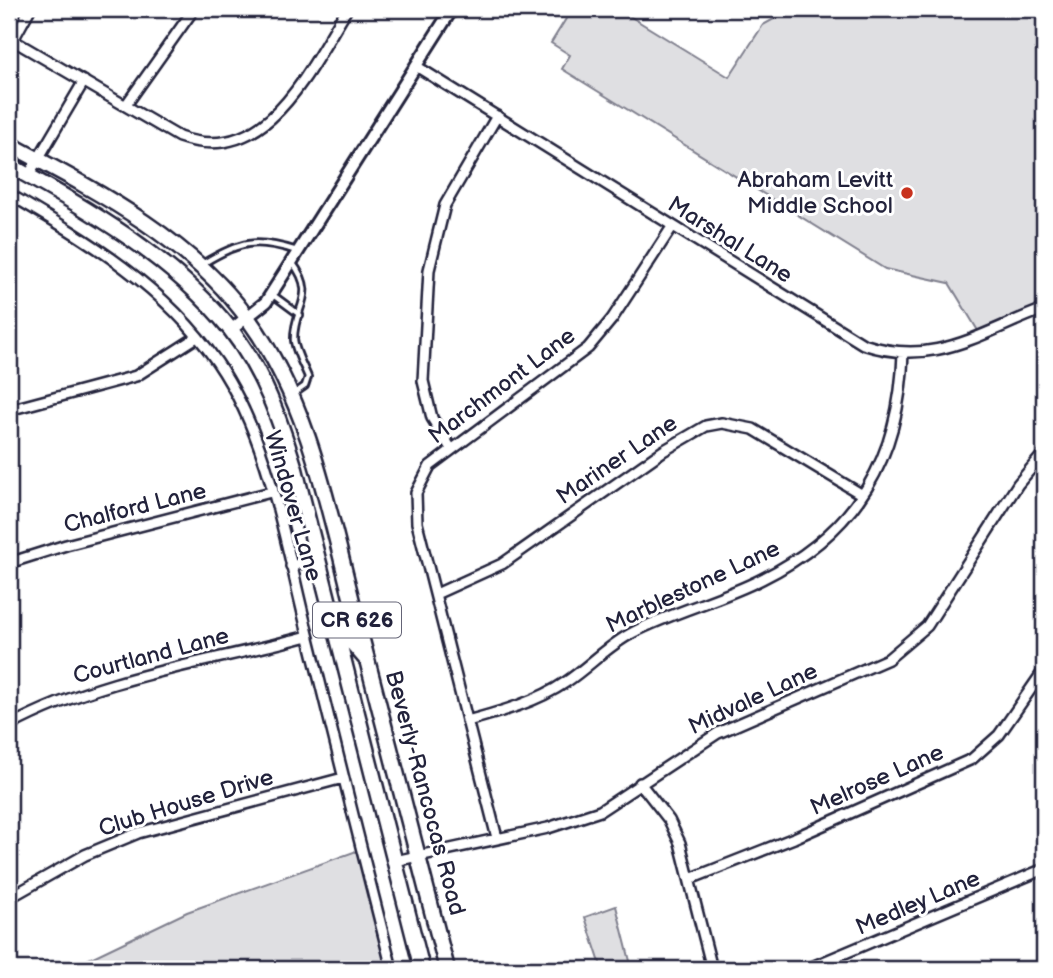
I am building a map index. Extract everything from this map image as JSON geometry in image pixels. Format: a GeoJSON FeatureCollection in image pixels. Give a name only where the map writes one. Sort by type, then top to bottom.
{"type":"FeatureCollection","features":[{"type":"Feature","properties":{"kind":"main road","name":"Beverly-Rancocas Road"},"geometry":{"type":"LineString","coordinates":[[9,144],[116,204],[174,244],[199,266],[249,319],[290,396],[304,426],[447,969]]}},
{"type":"Feature","properties":{"kind":"main road","name":"Beverly-Rancocas Road"},"geometry":{"type":"LineString","coordinates":[[9,166],[103,219],[142,246],[202,298],[231,330],[261,377],[279,417],[318,559],[422,969]]}},
{"type":"Feature","properties":{"kind":"main road"},"geometry":{"type":"LineString","coordinates":[[318,559],[333,578],[348,638],[355,650],[367,660]]}},
{"type":"Feature","properties":{"kind":"street"},"geometry":{"type":"LineString","coordinates":[[30,9],[11,39],[194,142],[226,143],[264,127],[285,105],[347,9]]}},
{"type":"Feature","properties":{"kind":"street"},"geometry":{"type":"LineString","coordinates":[[126,106],[194,9]]}},
{"type":"Feature","properties":{"kind":"street"},"geometry":{"type":"LineString","coordinates":[[231,330],[249,319],[271,294],[452,9]]}},
{"type":"Feature","properties":{"kind":"street","name":"Marshal Lane"},"geometry":{"type":"LineString","coordinates":[[416,66],[849,337],[879,349],[904,353],[943,350],[1044,309]]}},
{"type":"Feature","properties":{"kind":"street"},"geometry":{"type":"LineString","coordinates":[[28,176],[84,81]]}},
{"type":"Feature","properties":{"kind":"street"},"geometry":{"type":"LineString","coordinates":[[450,447],[432,418],[423,381],[429,270],[445,205],[497,116]]}},
{"type":"Feature","properties":{"kind":"street","name":"Windover Lane"},"geometry":{"type":"LineString","coordinates":[[10,199],[95,245],[142,280],[197,337],[235,391],[256,441],[271,492],[392,969]]}},
{"type":"Feature","properties":{"kind":"street","name":"Marchmont Lane"},"geometry":{"type":"LineString","coordinates":[[497,838],[417,523],[416,493],[430,466],[450,447],[498,417],[588,348],[612,319],[672,227]]}},
{"type":"Feature","properties":{"kind":"street"},"geometry":{"type":"LineString","coordinates":[[9,410],[136,376],[197,337]]}},
{"type":"Feature","properties":{"kind":"street","name":"Marblestone Lane"},"geometry":{"type":"LineString","coordinates":[[467,721],[550,691],[565,683],[606,649],[636,631],[760,580],[794,562],[824,540],[861,494],[883,458],[895,428],[904,353]]}},
{"type":"Feature","properties":{"kind":"street","name":"Mariner Lane"},"geometry":{"type":"LineString","coordinates":[[436,594],[464,584],[502,564],[663,451],[706,426],[722,423],[753,429],[861,494]]}},
{"type":"Feature","properties":{"kind":"street","name":"Midvale Lane"},"geometry":{"type":"LineString","coordinates":[[395,861],[566,824],[600,811],[718,733],[888,659],[916,638],[946,598],[1018,484],[1044,453]]}},
{"type":"Feature","properties":{"kind":"street","name":"Chalford Lane"},"geometry":{"type":"LineString","coordinates":[[9,563],[66,545],[271,492]]}},
{"type":"Feature","properties":{"kind":"street"},"geometry":{"type":"LineString","coordinates":[[291,566],[318,559]]}},
{"type":"Feature","properties":{"kind":"street","name":"Courtland Lane"},"geometry":{"type":"LineString","coordinates":[[9,726],[56,703],[105,686],[308,636]]}},
{"type":"Feature","properties":{"kind":"street","name":"Melrose Lane"},"geometry":{"type":"LineString","coordinates":[[690,879],[730,865],[972,759],[999,735],[1044,670]]}},
{"type":"Feature","properties":{"kind":"street","name":"Club House Drive"},"geometry":{"type":"LineString","coordinates":[[9,898],[85,855],[138,833],[343,778]]}},
{"type":"Feature","properties":{"kind":"street"},"geometry":{"type":"LineString","coordinates":[[640,783],[675,831],[712,969]]}},
{"type":"Feature","properties":{"kind":"street","name":"Medley Lane"},"geometry":{"type":"LineString","coordinates":[[807,969],[1044,869]]}},
{"type":"Feature","properties":{"kind":"lane"},"geometry":{"type":"LineString","coordinates":[[199,266],[232,246],[256,243],[295,256],[306,290],[294,341],[308,377],[305,386],[290,396]]}},
{"type":"Feature","properties":{"kind":"lane"},"geometry":{"type":"LineString","coordinates":[[271,294],[300,315]]}},
{"type":"Feature","properties":{"kind":"shaded area","name":"Abraham Levitt Middle School"},"geometry":{"type":"Polygon","coordinates":[[[572,9],[618,9],[729,77],[763,25],[792,9],[1044,9],[1044,311],[980,334],[949,283],[885,269],[562,69],[570,55],[551,43],[572,9]]]}},
{"type":"Feature","properties":{"kind":"shaded area"},"geometry":{"type":"Polygon","coordinates":[[[362,849],[392,969],[68,969],[187,912],[362,849]]]}},
{"type":"Feature","properties":{"kind":"shaded area"},"geometry":{"type":"Polygon","coordinates":[[[616,906],[632,969],[602,969],[585,917],[616,906]]]}},
{"type":"Feature","properties":{"kind":"place","name":"Abraham Levitt Middle School"},"geometry":{"type":"Point","coordinates":[907,193]}}]}
